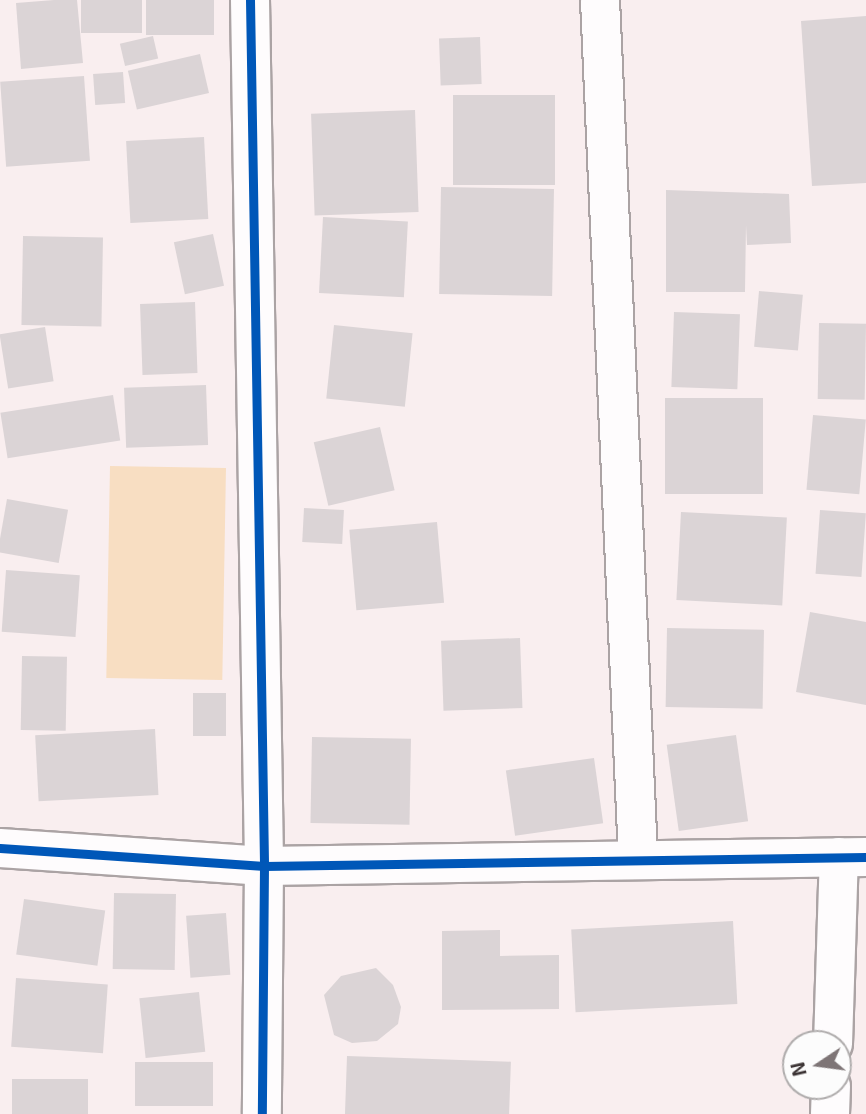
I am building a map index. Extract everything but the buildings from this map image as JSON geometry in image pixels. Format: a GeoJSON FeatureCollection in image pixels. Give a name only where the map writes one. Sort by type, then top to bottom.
{"type":"FeatureCollection","features":[{"type":"Feature","properties":{"kind":"street"},"geometry":{"type":"LineString","coordinates":[[250,0],[264,866],[262,1114]]}},
{"type":"Feature","properties":{"kind":"street"},"geometry":{"type":"LineString","coordinates":[[600,0],[638,858]]}},
{"type":"Feature","properties":{"kind":"street"},"geometry":{"type":"LineString","coordinates":[[0,848],[264,866],[638,858],[853,857],[834,1030]]}},
{"type":"Feature","properties":{"kind":"shaded area"},"geometry":{"type":"Polygon","coordinates":[[[110,466],[226,468],[222,680],[106,678],[110,466]]]}},
{"type":"Feature","properties":{"kind":"cycle path"},"geometry":{"type":"LineString","coordinates":[[250,0],[264,866],[262,1114]]}},
{"type":"Feature","properties":{"kind":"cycle path"},"geometry":{"type":"LineString","coordinates":[[0,848],[264,866],[866,857]]}}]}
